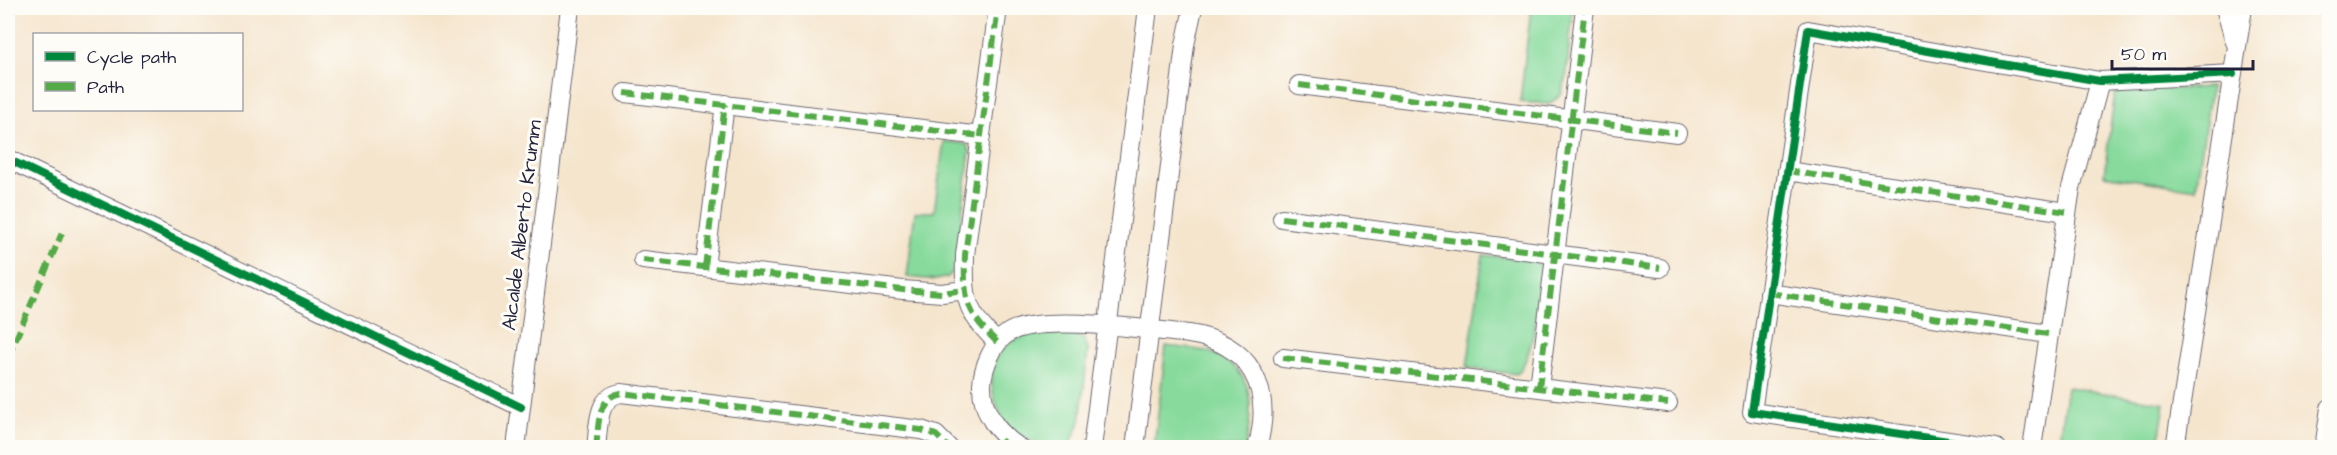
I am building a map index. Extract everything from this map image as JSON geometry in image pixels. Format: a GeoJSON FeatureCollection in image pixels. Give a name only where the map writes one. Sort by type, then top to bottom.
{"type":"FeatureCollection","features":[{"type":"Feature","properties":{"kind":"street","name":"Alcalde Alberto Krumm"},"geometry":{"type":"LineString","coordinates":[[516,447],[570,8]]}},
{"type":"Feature","properties":{"kind":"street"},"geometry":{"type":"LineString","coordinates":[[998,8],[965,255],[966,301],[977,322],[998,342]]}},
{"type":"Feature","properties":{"kind":"street"},"geometry":{"type":"LineString","coordinates":[[1092,447],[1148,8]]}},
{"type":"Feature","properties":{"kind":"street"},"geometry":{"type":"LineString","coordinates":[[1134,447],[1185,45],[1193,8]]}},
{"type":"Feature","properties":{"kind":"street"},"geometry":{"type":"LineString","coordinates":[[1539,388],[1585,8]]}},
{"type":"Feature","properties":{"kind":"street"},"geometry":{"type":"LineString","coordinates":[[2225,8],[2237,47]]}},
{"type":"Feature","properties":{"kind":"street"},"geometry":{"type":"LineString","coordinates":[[2175,447],[2243,8]]}},
{"type":"Feature","properties":{"kind":"street"},"geometry":{"type":"LineString","coordinates":[[1996,447],[1752,412],[1808,30],[2100,81],[2232,74]]}},
{"type":"Feature","properties":{"kind":"street"},"geometry":{"type":"LineString","coordinates":[[2032,447],[2071,188],[2100,81]]}},
{"type":"Feature","properties":{"kind":"street"},"geometry":{"type":"LineString","coordinates":[[1299,85],[1677,133]]}},
{"type":"Feature","properties":{"kind":"street"},"geometry":{"type":"LineString","coordinates":[[625,93],[981,136]]}},
{"type":"Feature","properties":{"kind":"street"},"geometry":{"type":"LineString","coordinates":[[705,267],[725,104]]}},
{"type":"Feature","properties":{"kind":"street"},"geometry":{"type":"LineString","coordinates":[[8,159],[521,407]]}},
{"type":"Feature","properties":{"kind":"street"},"geometry":{"type":"LineString","coordinates":[[1787,171],[2067,212]]}},
{"type":"Feature","properties":{"kind":"street"},"geometry":{"type":"LineString","coordinates":[[1282,218],[1660,268]]}},
{"type":"Feature","properties":{"kind":"street"},"geometry":{"type":"LineString","coordinates":[[643,260],[942,293],[965,290]]}},
{"type":"Feature","properties":{"kind":"street"},"geometry":{"type":"LineString","coordinates":[[1769,293],[2048,334]]}},
{"type":"Feature","properties":{"kind":"street"},"geometry":{"type":"LineString","coordinates":[[1008,444],[988,416],[983,391],[984,373],[998,342],[1008,333],[1030,325],[1106,326],[1149,330],[1202,336],[1227,346],[1250,365],[1259,387],[1262,404],[1257,447]]}},
{"type":"Feature","properties":{"kind":"street"},"geometry":{"type":"LineString","coordinates":[[1283,358],[1668,404]]}},
{"type":"Feature","properties":{"kind":"street"},"geometry":{"type":"LineString","coordinates":[[596,447],[602,407],[612,396],[621,393],[921,429],[936,435],[949,447]]}},
{"type":"Feature","properties":{"kind":"street"},"geometry":{"type":"LineString","coordinates":[[2324,447],[2330,408]]}},
{"type":"Feature","properties":{"kind":"green space"},"geometry":{"type":"Polygon","coordinates":[[[1531,8],[1573,8],[1566,79],[1561,95],[1549,104],[1520,102],[1531,8]]]}},
{"type":"Feature","properties":{"kind":"green space"},"geometry":{"type":"Polygon","coordinates":[[[2211,87],[2196,189],[2104,175],[2115,92],[2211,87]]]}},
{"type":"Feature","properties":{"kind":"green space"},"geometry":{"type":"Polygon","coordinates":[[[944,141],[966,144],[970,151],[955,269],[948,277],[936,280],[907,277],[915,212],[934,212],[944,141]]]}},
{"type":"Feature","properties":{"kind":"green space"},"geometry":{"type":"Polygon","coordinates":[[[1483,255],[1534,260],[1541,266],[1538,307],[1532,339],[1523,365],[1517,374],[1467,368],[1483,255]]]}},
{"type":"Feature","properties":{"kind":"green space"},"geometry":{"type":"Polygon","coordinates":[[[1030,334],[1071,334],[1085,339],[1088,350],[1080,422],[1069,447],[1044,445],[1020,436],[1002,418],[996,405],[992,377],[994,364],[1000,352],[1009,343],[1030,334]]]}},
{"type":"Feature","properties":{"kind":"green space"},"geometry":{"type":"Polygon","coordinates":[[[1166,346],[1212,353],[1237,369],[1244,380],[1250,405],[1245,447],[1154,448],[1166,346]]]}},
{"type":"Feature","properties":{"kind":"green space"},"geometry":{"type":"Polygon","coordinates":[[[2067,387],[2165,403],[2158,447],[2116,447],[2059,439],[2067,387]]]}},
{"type":"Feature","properties":{"kind":"marked path"},"geometry":{"type":"LineString","coordinates":[[997,342],[978,322],[969,303],[965,283],[965,255],[998,8]]}},
{"type":"Feature","properties":{"kind":"marked path"},"geometry":{"type":"LineString","coordinates":[[1539,388],[1585,8]]}},
{"type":"Feature","properties":{"kind":"marked path"},"geometry":{"type":"LineString","coordinates":[[1299,85],[1677,133]]}},
{"type":"Feature","properties":{"kind":"marked path"},"geometry":{"type":"LineString","coordinates":[[625,93],[981,136]]}},
{"type":"Feature","properties":{"kind":"marked path"},"geometry":{"type":"LineString","coordinates":[[705,267],[725,104]]}},
{"type":"Feature","properties":{"kind":"marked path"},"geometry":{"type":"LineString","coordinates":[[1787,171],[2067,212]]}},
{"type":"Feature","properties":{"kind":"marked path"},"geometry":{"type":"LineString","coordinates":[[1282,218],[1660,268]]}},
{"type":"Feature","properties":{"kind":"marked path"},"geometry":{"type":"LineString","coordinates":[[8,357],[62,233]]}},
{"type":"Feature","properties":{"kind":"marked path"},"geometry":{"type":"LineString","coordinates":[[643,260],[903,290],[942,293],[965,290]]}},
{"type":"Feature","properties":{"kind":"marked path"},"geometry":{"type":"LineString","coordinates":[[1769,293],[2048,334]]}},
{"type":"Feature","properties":{"kind":"marked path"},"geometry":{"type":"LineString","coordinates":[[1283,358],[1668,403]]}},
{"type":"Feature","properties":{"kind":"marked path"},"geometry":{"type":"LineString","coordinates":[[596,448],[603,407],[607,400],[621,393],[921,430],[936,435],[949,448]]}},
{"type":"Feature","properties":{"kind":"marked path"},"geometry":{"type":"LineString","coordinates":[[996,448],[1007,438]]}},
{"type":"Feature","properties":{"kind":"cycle path"},"geometry":{"type":"LineString","coordinates":[[1996,448],[1752,412],[1808,30],[2100,81],[2233,74]]}},
{"type":"Feature","properties":{"kind":"cycle path"},"geometry":{"type":"LineString","coordinates":[[8,159],[521,407]]}}]}
